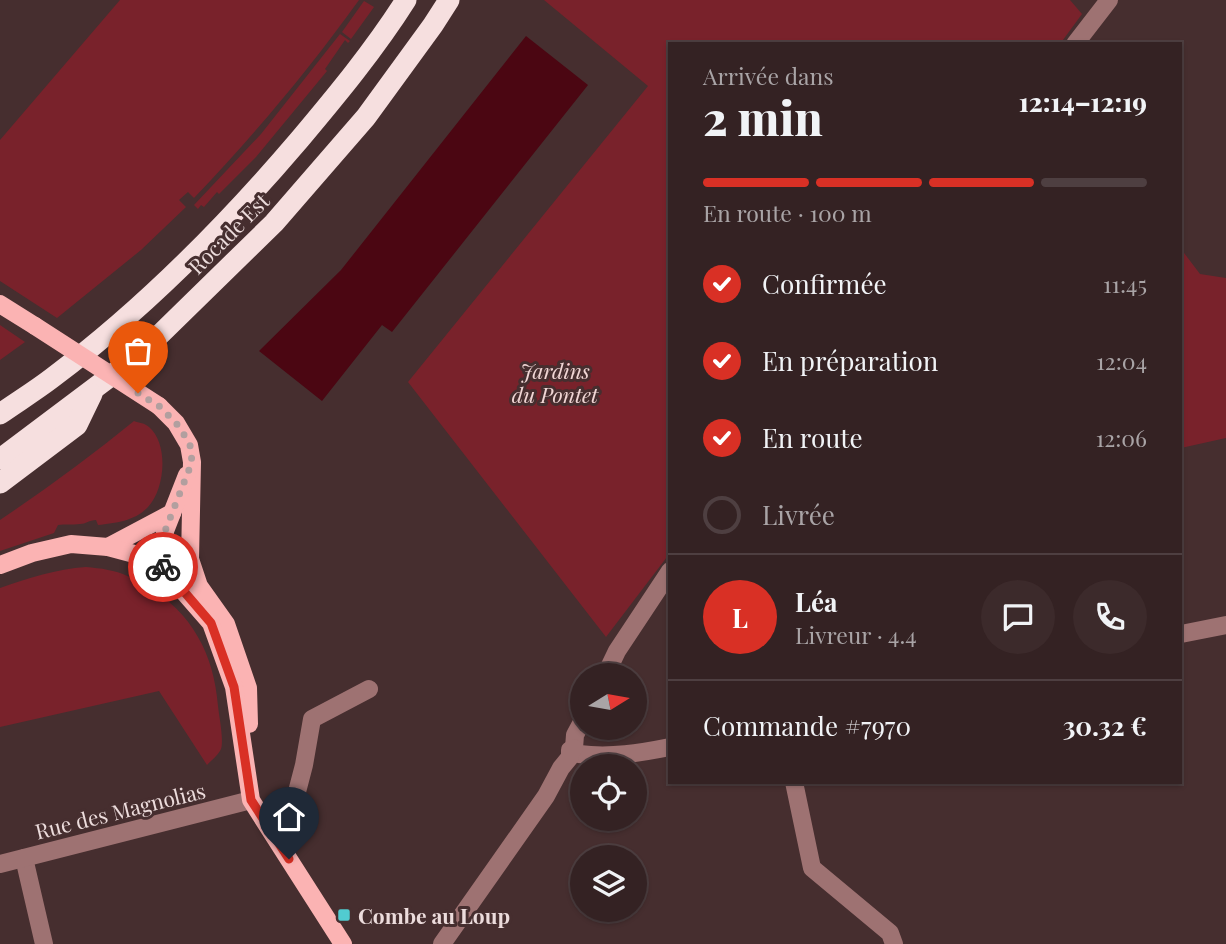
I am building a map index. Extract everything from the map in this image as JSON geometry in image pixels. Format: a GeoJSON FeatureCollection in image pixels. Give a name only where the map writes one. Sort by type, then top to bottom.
{"type":"FeatureCollection","features":[{"type":"Feature","properties":{"kind":"highway","name":"Rocade Est"},"geometry":{"type":"LineString","coordinates":[[0,414],[52,378],[118,324],[184,264],[260,186],[327,107],[406,0]]}},
{"type":"Feature","properties":{"kind":"highway","name":"Rocade Est"},"geometry":{"type":"LineString","coordinates":[[0,458],[140,354],[274,223],[366,117],[449,0]]}},
{"type":"Feature","properties":{"kind":"highway"},"geometry":{"type":"LineString","coordinates":[[0,484],[77,425],[94,388]]}},
{"type":"Feature","properties":{"kind":"main road"},"geometry":{"type":"LineString","coordinates":[[0,304],[159,406],[190,445],[190,559],[199,586],[226,624],[248,688],[250,733],[247,774]]}},
{"type":"Feature","properties":{"kind":"main road"},"geometry":{"type":"LineString","coordinates":[[163,568],[165,531],[192,462]]}},
{"type":"Feature","properties":{"kind":"main road"},"geometry":{"type":"LineString","coordinates":[[108,547],[172,513]]}},
{"type":"Feature","properties":{"kind":"main road"},"geometry":{"type":"LineString","coordinates":[[0,565],[32,553],[71,544],[108,547],[138,555],[163,568],[211,623],[234,687],[251,800],[342,944]]}},
{"type":"Feature","properties":{"kind":"street"},"geometry":{"type":"LineString","coordinates":[[1078,42],[1109,0]]}},
{"type":"Feature","properties":{"kind":"street"},"geometry":{"type":"LineString","coordinates":[[611,663],[668,574]]}},
{"type":"Feature","properties":{"kind":"street"},"geometry":{"type":"LineString","coordinates":[[1182,634],[1226,625]]}},
{"type":"Feature","properties":{"kind":"street"},"geometry":{"type":"LineString","coordinates":[[276,838],[292,811],[312,719],[369,689]]}},
{"type":"Feature","properties":{"kind":"street"},"geometry":{"type":"LineString","coordinates":[[442,944],[546,796],[561,768],[575,753],[575,740]]}},
{"type":"Feature","properties":{"kind":"street"},"geometry":{"type":"LineString","coordinates":[[575,753],[613,756],[668,747]]}},
{"type":"Feature","properties":{"kind":"street"},"geometry":{"type":"LineString","coordinates":[[794,784],[812,868],[890,933],[894,944]]}},
{"type":"Feature","properties":{"kind":"street","name":"Rue des Magnolias"},"geometry":{"type":"LineString","coordinates":[[0,864],[251,800]]}},
{"type":"Feature","properties":{"kind":"street"},"geometry":{"type":"LineString","coordinates":[[24,858],[44,944]]}},
{"type":"Feature","properties":{"kind":"green space"},"geometry":{"type":"Polygon","coordinates":[[[120,0],[359,0],[280,102],[238,150],[194,198],[188,192],[179,200],[186,207],[141,250],[57,318],[0,281],[0,140],[120,0]]]}},
{"type":"Feature","properties":{"kind":"green space","name":"Jardins du Pontet"},"geometry":{"type":"Polygon","coordinates":[[[544,0],[1070,0],[1082,14],[1061,42],[668,42],[668,556],[606,637],[408,382],[648,86],[544,0]]]}},
{"type":"Feature","properties":{"kind":"green space"},"geometry":{"type":"Polygon","coordinates":[[[364,1],[374,7],[351,39],[342,32],[364,1]]]}},
{"type":"Feature","properties":{"kind":"green space"},"geometry":{"type":"Polygon","coordinates":[[[340,34],[350,41],[348,43],[345,40],[325,69],[327,71],[256,157],[219,194],[217,192],[204,207],[201,205],[198,209],[194,205],[261,134],[340,34]]]}},
{"type":"Feature","properties":{"kind":"green space"},"geometry":{"type":"Polygon","coordinates":[[[1182,250],[1200,274],[1226,278],[1226,438],[1182,448],[1182,250]]]}},
{"type":"Feature","properties":{"kind":"green space"},"geometry":{"type":"Polygon","coordinates":[[[0,325],[25,342],[0,360],[0,325]]]}},
{"type":"Feature","properties":{"kind":"green space"},"geometry":{"type":"Polygon","coordinates":[[[134,421],[147,426],[155,435],[162,455],[158,489],[154,499],[143,512],[118,522],[98,525],[96,520],[82,524],[58,525],[54,533],[0,551],[0,520],[134,421]]]}},
{"type":"Feature","properties":{"kind":"green space"},"geometry":{"type":"Polygon","coordinates":[[[86,567],[118,572],[147,586],[177,609],[198,637],[212,669],[222,734],[221,749],[207,765],[159,691],[0,727],[0,588],[32,577],[86,567]]]}},
{"type":"Feature","properties":{"kind":"shaded area"},"geometry":{"type":"Polygon","coordinates":[[[526,36],[588,85],[392,332],[382,325],[322,401],[259,351],[341,270],[526,36]]]}},
{"type":"Feature","properties":{"kind":"way so far"},"geometry":{"type":"LineString","coordinates":[[138,393],[159,406],[176,423],[190,445],[192,462],[165,531],[163,567]]}},
{"type":"Feature","properties":{"kind":"place","name":"Combe au Loup"},"geometry":{"type":"Point","coordinates":[344,915]}},
{"type":"Feature","properties":{"kind":"route"},"geometry":{"type":"LineString","coordinates":[[163,567],[211,623],[234,687],[251,800],[289,859]]}}]}
